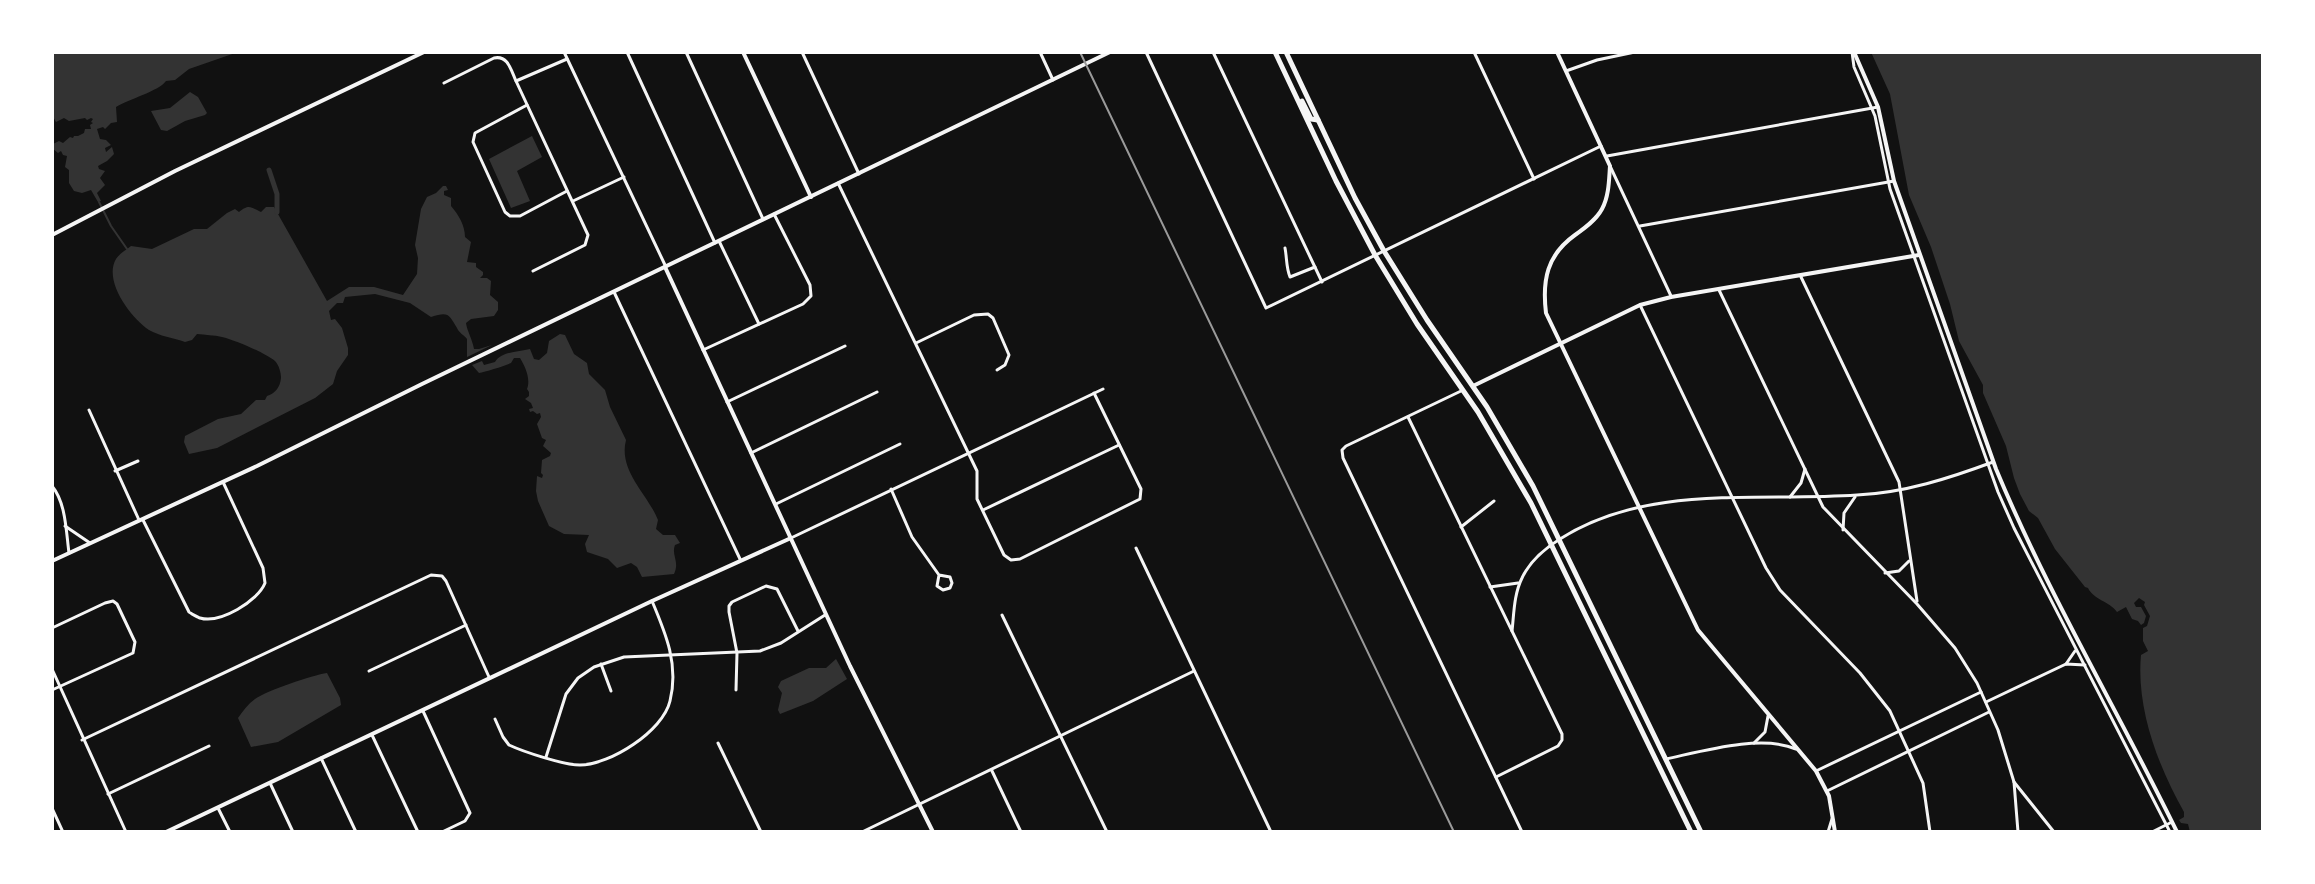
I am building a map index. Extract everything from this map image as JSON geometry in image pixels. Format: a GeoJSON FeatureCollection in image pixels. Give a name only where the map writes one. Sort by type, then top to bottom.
{"type":"FeatureCollection","features":[{"type":"Feature","properties":{"kind":"main road"},"geometry":{"type":"LineString","coordinates":[[1275,52],[1375,255],[1403,303],[1510,465],[1552,544],[1691,832]]}},
{"type":"Feature","properties":{"kind":"main road"},"geometry":{"type":"LineString","coordinates":[[1286,52],[1355,198],[1384,251],[1519,461],[1560,539],[1701,832]]}},
{"type":"Feature","properties":{"kind":"main road"},"geometry":{"type":"LineString","coordinates":[[1293,91],[1311,119],[1318,120]]}},
{"type":"Feature","properties":{"kind":"main road"},"geometry":{"type":"LineString","coordinates":[[1456,379],[1473,386]]}},
{"type":"Feature","properties":{"kind":"main road"},"geometry":{"type":"LineString","coordinates":[[1463,390],[1480,398]]}},
{"type":"Feature","properties":{"kind":"main road"},"geometry":{"type":"LineString","coordinates":[[1617,680],[1632,687]]}},
{"type":"Feature","properties":{"kind":"street"},"geometry":{"type":"LineString","coordinates":[[52,235],[175,171],[424,52]]}},
{"type":"Feature","properties":{"kind":"street"},"geometry":{"type":"LineString","coordinates":[[564,52],[850,666],[933,832]]}},
{"type":"Feature","properties":{"kind":"street"},"geometry":{"type":"LineString","coordinates":[[627,52],[759,324]]}},
{"type":"Feature","properties":{"kind":"street"},"geometry":{"type":"LineString","coordinates":[[686,52],[763,220]]}},
{"type":"Feature","properties":{"kind":"street"},"geometry":{"type":"LineString","coordinates":[[743,52],[811,197]]}},
{"type":"Feature","properties":{"kind":"street"},"geometry":{"type":"LineString","coordinates":[[802,52],[859,174]]}},
{"type":"Feature","properties":{"kind":"street"},"geometry":{"type":"LineString","coordinates":[[1040,52],[1053,80]]}},
{"type":"Feature","properties":{"kind":"street"},"geometry":{"type":"LineString","coordinates":[[52,561],[223,482],[1110,52]]}},
{"type":"Feature","properties":{"kind":"street"},"geometry":{"type":"LineString","coordinates":[[1146,52],[1266,308],[1601,146]]}},
{"type":"Feature","properties":{"kind":"street"},"geometry":{"type":"LineString","coordinates":[[1213,52],[1322,282]]}},
{"type":"Feature","properties":{"kind":"street"},"geometry":{"type":"LineString","coordinates":[[1474,52],[1535,179]]}},
{"type":"Feature","properties":{"kind":"street"},"geometry":{"type":"LineString","coordinates":[[1557,52],[1671,297]]}},
{"type":"Feature","properties":{"kind":"street"},"geometry":{"type":"LineString","coordinates":[[1566,71],[1635,52]]}},
{"type":"Feature","properties":{"kind":"street"},"geometry":{"type":"LineString","coordinates":[[1853,52],[1875,107],[1891,181],[1916,255],[2014,528],[2170,832]]}},
{"type":"Feature","properties":{"kind":"street"},"geometry":{"type":"LineString","coordinates":[[444,83],[500,57],[506,59],[588,235],[585,245],[533,271]]}},
{"type":"Feature","properties":{"kind":"street"},"geometry":{"type":"LineString","coordinates":[[516,81],[567,59]]}},
{"type":"Feature","properties":{"kind":"street"},"geometry":{"type":"LineString","coordinates":[[527,105],[475,133],[473,142],[505,212],[510,216],[520,216],[567,191]]}},
{"type":"Feature","properties":{"kind":"street"},"geometry":{"type":"LineString","coordinates":[[1606,156],[1875,107]]}},
{"type":"Feature","properties":{"kind":"street"},"geometry":{"type":"LineString","coordinates":[[1610,166],[1604,207],[1597,217],[1556,252],[1549,264],[1543,294],[1546,313],[1698,630],[1816,771],[1827,791],[1835,832]]}},
{"type":"Feature","properties":{"kind":"street"},"geometry":{"type":"LineString","coordinates":[[572,202],[624,177]]}},
{"type":"Feature","properties":{"kind":"street"},"geometry":{"type":"LineString","coordinates":[[1640,226],[1891,181]]}},
{"type":"Feature","properties":{"kind":"street"},"geometry":{"type":"LineString","coordinates":[[838,183],[977,471],[976,493],[1006,557],[1015,561],[1140,499],[1141,489],[1094,393]]}},
{"type":"Feature","properties":{"kind":"street"},"geometry":{"type":"LineString","coordinates":[[703,350],[803,304],[811,296],[810,285],[774,214]]}},
{"type":"Feature","properties":{"kind":"street"},"geometry":{"type":"LineString","coordinates":[[1285,248],[1290,277],[1315,267]]}},
{"type":"Feature","properties":{"kind":"street"},"geometry":{"type":"LineString","coordinates":[[1473,386],[1640,305],[1916,255]]}},
{"type":"Feature","properties":{"kind":"street"},"geometry":{"type":"LineString","coordinates":[[1801,277],[1901,490],[1917,604]]}},
{"type":"Feature","properties":{"kind":"street"},"geometry":{"type":"LineString","coordinates":[[1719,290],[1823,507],[1955,648],[1981,692],[2014,782],[2018,832]]}},
{"type":"Feature","properties":{"kind":"street"},"geometry":{"type":"LineString","coordinates":[[614,292],[741,561]]}},
{"type":"Feature","properties":{"kind":"street"},"geometry":{"type":"LineString","coordinates":[[1640,305],[1766,568],[1780,590],[1860,673],[1890,711],[1923,783],[1930,832]]}},
{"type":"Feature","properties":{"kind":"street"},"geometry":{"type":"LineString","coordinates":[[916,343],[974,315],[988,314],[1008,348],[1005,365],[997,370]]}},
{"type":"Feature","properties":{"kind":"street"},"geometry":{"type":"LineString","coordinates":[[727,402],[845,346]]}},
{"type":"Feature","properties":{"kind":"street"},"geometry":{"type":"LineString","coordinates":[[166,832],[1103,389]]}},
{"type":"Feature","properties":{"kind":"street"},"geometry":{"type":"LineString","coordinates":[[1463,390],[1346,446],[1342,450],[1343,458],[1522,832]]}},
{"type":"Feature","properties":{"kind":"street"},"geometry":{"type":"LineString","coordinates":[[751,453],[877,392]]}},
{"type":"Feature","properties":{"kind":"street"},"geometry":{"type":"LineString","coordinates":[[89,410],[115,471],[189,612],[200,618],[208,619],[230,612],[257,597],[265,583],[263,568],[223,482]]}},
{"type":"Feature","properties":{"kind":"street"},"geometry":{"type":"LineString","coordinates":[[1408,417],[1562,734],[1558,746],[1496,777]]}},
{"type":"Feature","properties":{"kind":"street"},"geometry":{"type":"LineString","coordinates":[[776,504],[900,444]]}},
{"type":"Feature","properties":{"kind":"street"},"geometry":{"type":"LineString","coordinates":[[983,510],[1119,445]]}},
{"type":"Feature","properties":{"kind":"street"},"geometry":{"type":"LineString","coordinates":[[115,471],[138,461]]}},
{"type":"Feature","properties":{"kind":"street"},"geometry":{"type":"LineString","coordinates":[[1512,631],[1516,594],[1538,554],[1576,529],[1606,516],[1639,507],[1732,497],[1856,496],[1901,490],[1990,463]]}},
{"type":"Feature","properties":{"kind":"street"},"geometry":{"type":"LineString","coordinates":[[1990,463],[2177,832]]}},
{"type":"Feature","properties":{"kind":"street"},"geometry":{"type":"LineString","coordinates":[[1790,497],[1801,483],[1805,467]]}},
{"type":"Feature","properties":{"kind":"street"},"geometry":{"type":"LineString","coordinates":[[52,486],[60,500],[69,553]]}},
{"type":"Feature","properties":{"kind":"street"},"geometry":{"type":"LineString","coordinates":[[891,489],[912,537],[939,575]]}},
{"type":"Feature","properties":{"kind":"street"},"geometry":{"type":"LineString","coordinates":[[1843,530],[1844,513],[1856,496]]}},
{"type":"Feature","properties":{"kind":"street"},"geometry":{"type":"LineString","coordinates":[[1461,527],[1494,501]]}},
{"type":"Feature","properties":{"kind":"street"},"geometry":{"type":"LineString","coordinates":[[65,526],[90,543]]}},
{"type":"Feature","properties":{"kind":"street"},"geometry":{"type":"LineString","coordinates":[[1136,548],[1271,832]]}},
{"type":"Feature","properties":{"kind":"street"},"geometry":{"type":"LineString","coordinates":[[1885,573],[1899,571],[1910,559]]}},
{"type":"Feature","properties":{"kind":"street"},"geometry":{"type":"LineString","coordinates":[[82,740],[431,575],[442,576],[446,581],[490,679]]}},
{"type":"Feature","properties":{"kind":"street"},"geometry":{"type":"LineString","coordinates":[[1490,587],[1520,583]]}},
{"type":"Feature","properties":{"kind":"street"},"geometry":{"type":"LineString","coordinates":[[736,690],[737,653],[729,606],[732,602],[766,586],[777,589],[798,631]]}},
{"type":"Feature","properties":{"kind":"street"},"geometry":{"type":"LineString","coordinates":[[52,628],[113,601],[135,642],[133,653],[52,690]]}},
{"type":"Feature","properties":{"kind":"street"},"geometry":{"type":"LineString","coordinates":[[495,719],[509,745],[579,765],[595,763],[652,732],[670,706],[673,656],[652,601]]}},
{"type":"Feature","properties":{"kind":"street"},"geometry":{"type":"LineString","coordinates":[[546,757],[566,694],[578,678],[601,664],[624,657],[737,653],[768,648],[827,614]]}},
{"type":"Feature","properties":{"kind":"street"},"geometry":{"type":"LineString","coordinates":[[1002,615],[1107,832]]}},
{"type":"Feature","properties":{"kind":"street"},"geometry":{"type":"LineString","coordinates":[[369,671],[466,625]]}},
{"type":"Feature","properties":{"kind":"street"},"geometry":{"type":"LineString","coordinates":[[2066,664],[2080,643]]}},
{"type":"Feature","properties":{"kind":"street"},"geometry":{"type":"LineString","coordinates":[[601,664],[611,691]]}},
{"type":"Feature","properties":{"kind":"street"},"geometry":{"type":"LineString","coordinates":[[1986,702],[2066,664],[2091,665]]}},
{"type":"Feature","properties":{"kind":"street"},"geometry":{"type":"LineString","coordinates":[[52,669],[126,832]]}},
{"type":"Feature","properties":{"kind":"street"},"geometry":{"type":"LineString","coordinates":[[862,832],[1194,671]]}},
{"type":"Feature","properties":{"kind":"street"},"geometry":{"type":"LineString","coordinates":[[1816,771],[1981,692]]}},
{"type":"Feature","properties":{"kind":"street"},"geometry":{"type":"LineString","coordinates":[[423,711],[470,813],[465,821],[442,832]]}},
{"type":"Feature","properties":{"kind":"street"},"geometry":{"type":"LineString","coordinates":[[1754,743],[1765,732],[1768,711]]}},
{"type":"Feature","properties":{"kind":"street"},"geometry":{"type":"LineString","coordinates":[[1827,791],[1990,712]]}},
{"type":"Feature","properties":{"kind":"street"},"geometry":{"type":"LineString","coordinates":[[372,735],[418,832]]}},
{"type":"Feature","properties":{"kind":"street"},"geometry":{"type":"LineString","coordinates":[[718,743],[761,832]]}},
{"type":"Feature","properties":{"kind":"street"},"geometry":{"type":"LineString","coordinates":[[1666,759],[1754,743],[1779,743],[1800,750]]}},
{"type":"Feature","properties":{"kind":"street"},"geometry":{"type":"LineString","coordinates":[[108,794],[209,746]]}},
{"type":"Feature","properties":{"kind":"street"},"geometry":{"type":"LineString","coordinates":[[321,758],[356,832]]}},
{"type":"Feature","properties":{"kind":"street"},"geometry":{"type":"LineString","coordinates":[[992,770],[1021,832]]}},
{"type":"Feature","properties":{"kind":"street"},"geometry":{"type":"LineString","coordinates":[[2014,782],[2054,832]]}},
{"type":"Feature","properties":{"kind":"street"},"geometry":{"type":"LineString","coordinates":[[270,783],[293,832]]}},
{"type":"Feature","properties":{"kind":"street"},"geometry":{"type":"LineString","coordinates":[[52,808],[63,832]]}},
{"type":"Feature","properties":{"kind":"street"},"geometry":{"type":"LineString","coordinates":[[218,808],[230,832]]}},
{"type":"Feature","properties":{"kind":"street"},"geometry":{"type":"LineString","coordinates":[[1828,832],[1832,819]]}},
{"type":"Feature","properties":{"kind":"street"},"geometry":{"type":"LineString","coordinates":[[2152,832],[2172,822]]}},
{"type":"Feature","properties":{"kind":"shaded area"},"geometry":{"type":"Polygon","coordinates":[[[52,52],[238,52],[189,69],[175,80],[166,81],[116,107],[117,122],[105,129],[97,129],[100,139],[111,145],[105,148],[106,152],[112,147],[114,154],[98,166],[105,171],[100,178],[105,185],[97,193],[101,201],[98,202],[91,190],[82,193],[74,191],[69,183],[69,170],[65,167],[67,156],[52,148],[59,141],[63,143],[70,137],[84,133],[85,129],[91,129],[93,119],[69,121],[64,118],[56,122],[52,115],[52,52]]]}},
{"type":"Feature","properties":{"kind":"shaded area"},"geometry":{"type":"Polygon","coordinates":[[[1871,52],[2263,52],[2263,832],[2190,832],[2188,824],[2179,820],[2184,817],[2184,812],[2158,756],[2142,695],[2141,655],[2148,651],[2143,641],[2143,628],[2147,626],[2150,616],[2145,602],[2139,598],[2134,603],[2136,607],[2141,607],[2146,616],[2141,625],[2132,619],[2126,607],[2117,612],[2094,595],[2055,549],[2020,494],[2006,446],[1983,393],[1983,385],[1959,341],[1931,247],[1909,195],[1890,94],[1871,52]]]}},
{"type":"Feature","properties":{"kind":"shaded area"},"geometry":{"type":"Polygon","coordinates":[[[190,92],[198,97],[207,113],[167,131],[161,130],[151,111],[170,108],[190,92]]]}},
{"type":"Feature","properties":{"kind":"shaded area"},"geometry":{"type":"Polygon","coordinates":[[[532,136],[542,157],[517,171],[530,201],[511,208],[489,159],[532,136]]]}},
{"type":"Feature","properties":{"kind":"shaded area"},"geometry":{"type":"Polygon","coordinates":[[[443,186],[448,190],[444,191],[444,195],[451,198],[451,206],[461,220],[465,237],[471,242],[467,262],[476,263],[476,267],[483,272],[480,278],[491,281],[490,295],[498,302],[494,316],[471,319],[466,323],[467,329],[474,349],[492,345],[467,357],[467,339],[448,315],[431,317],[410,303],[375,294],[345,297],[343,303],[337,303],[329,311],[331,320],[335,319],[342,328],[348,348],[348,355],[337,371],[333,384],[315,398],[217,448],[189,454],[185,436],[218,419],[241,414],[256,400],[265,400],[279,387],[280,369],[270,358],[228,339],[197,334],[185,342],[149,330],[134,317],[116,288],[113,268],[119,255],[131,246],[152,249],[194,229],[207,229],[235,209],[239,212],[250,207],[261,212],[266,207],[274,207],[327,301],[349,287],[374,287],[403,295],[417,274],[415,245],[421,209],[427,197],[443,186]]]}},
{"type":"Feature","properties":{"kind":"shaded area"},"geometry":{"type":"Polygon","coordinates":[[[560,334],[565,335],[574,354],[587,363],[589,374],[605,390],[626,440],[626,462],[658,520],[656,529],[663,535],[675,535],[680,543],[674,549],[674,574],[642,577],[631,563],[617,568],[608,559],[587,552],[585,544],[589,535],[564,534],[549,526],[536,491],[537,476],[542,478],[543,475],[542,460],[551,453],[543,446],[546,440],[542,438],[537,424],[540,413],[530,412],[529,409],[533,408],[525,399],[529,392],[524,365],[520,358],[514,358],[511,363],[479,373],[472,365],[482,361],[484,365],[495,362],[506,354],[530,349],[534,359],[539,360],[547,353],[549,341],[560,334]]]}},
{"type":"Feature","properties":{"kind":"shaded area"},"geometry":{"type":"Polygon","coordinates":[[[836,659],[847,679],[813,701],[780,714],[782,693],[778,687],[781,681],[809,668],[826,668],[836,659]]]}},
{"type":"Feature","properties":{"kind":"shaded area"},"geometry":{"type":"Polygon","coordinates":[[[327,673],[341,705],[278,742],[251,747],[238,718],[250,703],[279,688],[327,673]]]}},
{"type":"Feature","properties":{"kind":"waterway"},"geometry":{"type":"LineString","coordinates":[[269,170],[277,194],[277,212]]}},
{"type":"Feature","properties":{"kind":"waterway"},"geometry":{"type":"LineString","coordinates":[[99,202],[127,249]]}},
{"type":"Feature","properties":{"kind":"railway"},"geometry":{"type":"LineString","coordinates":[[1080,52],[1454,832]]}}]}
